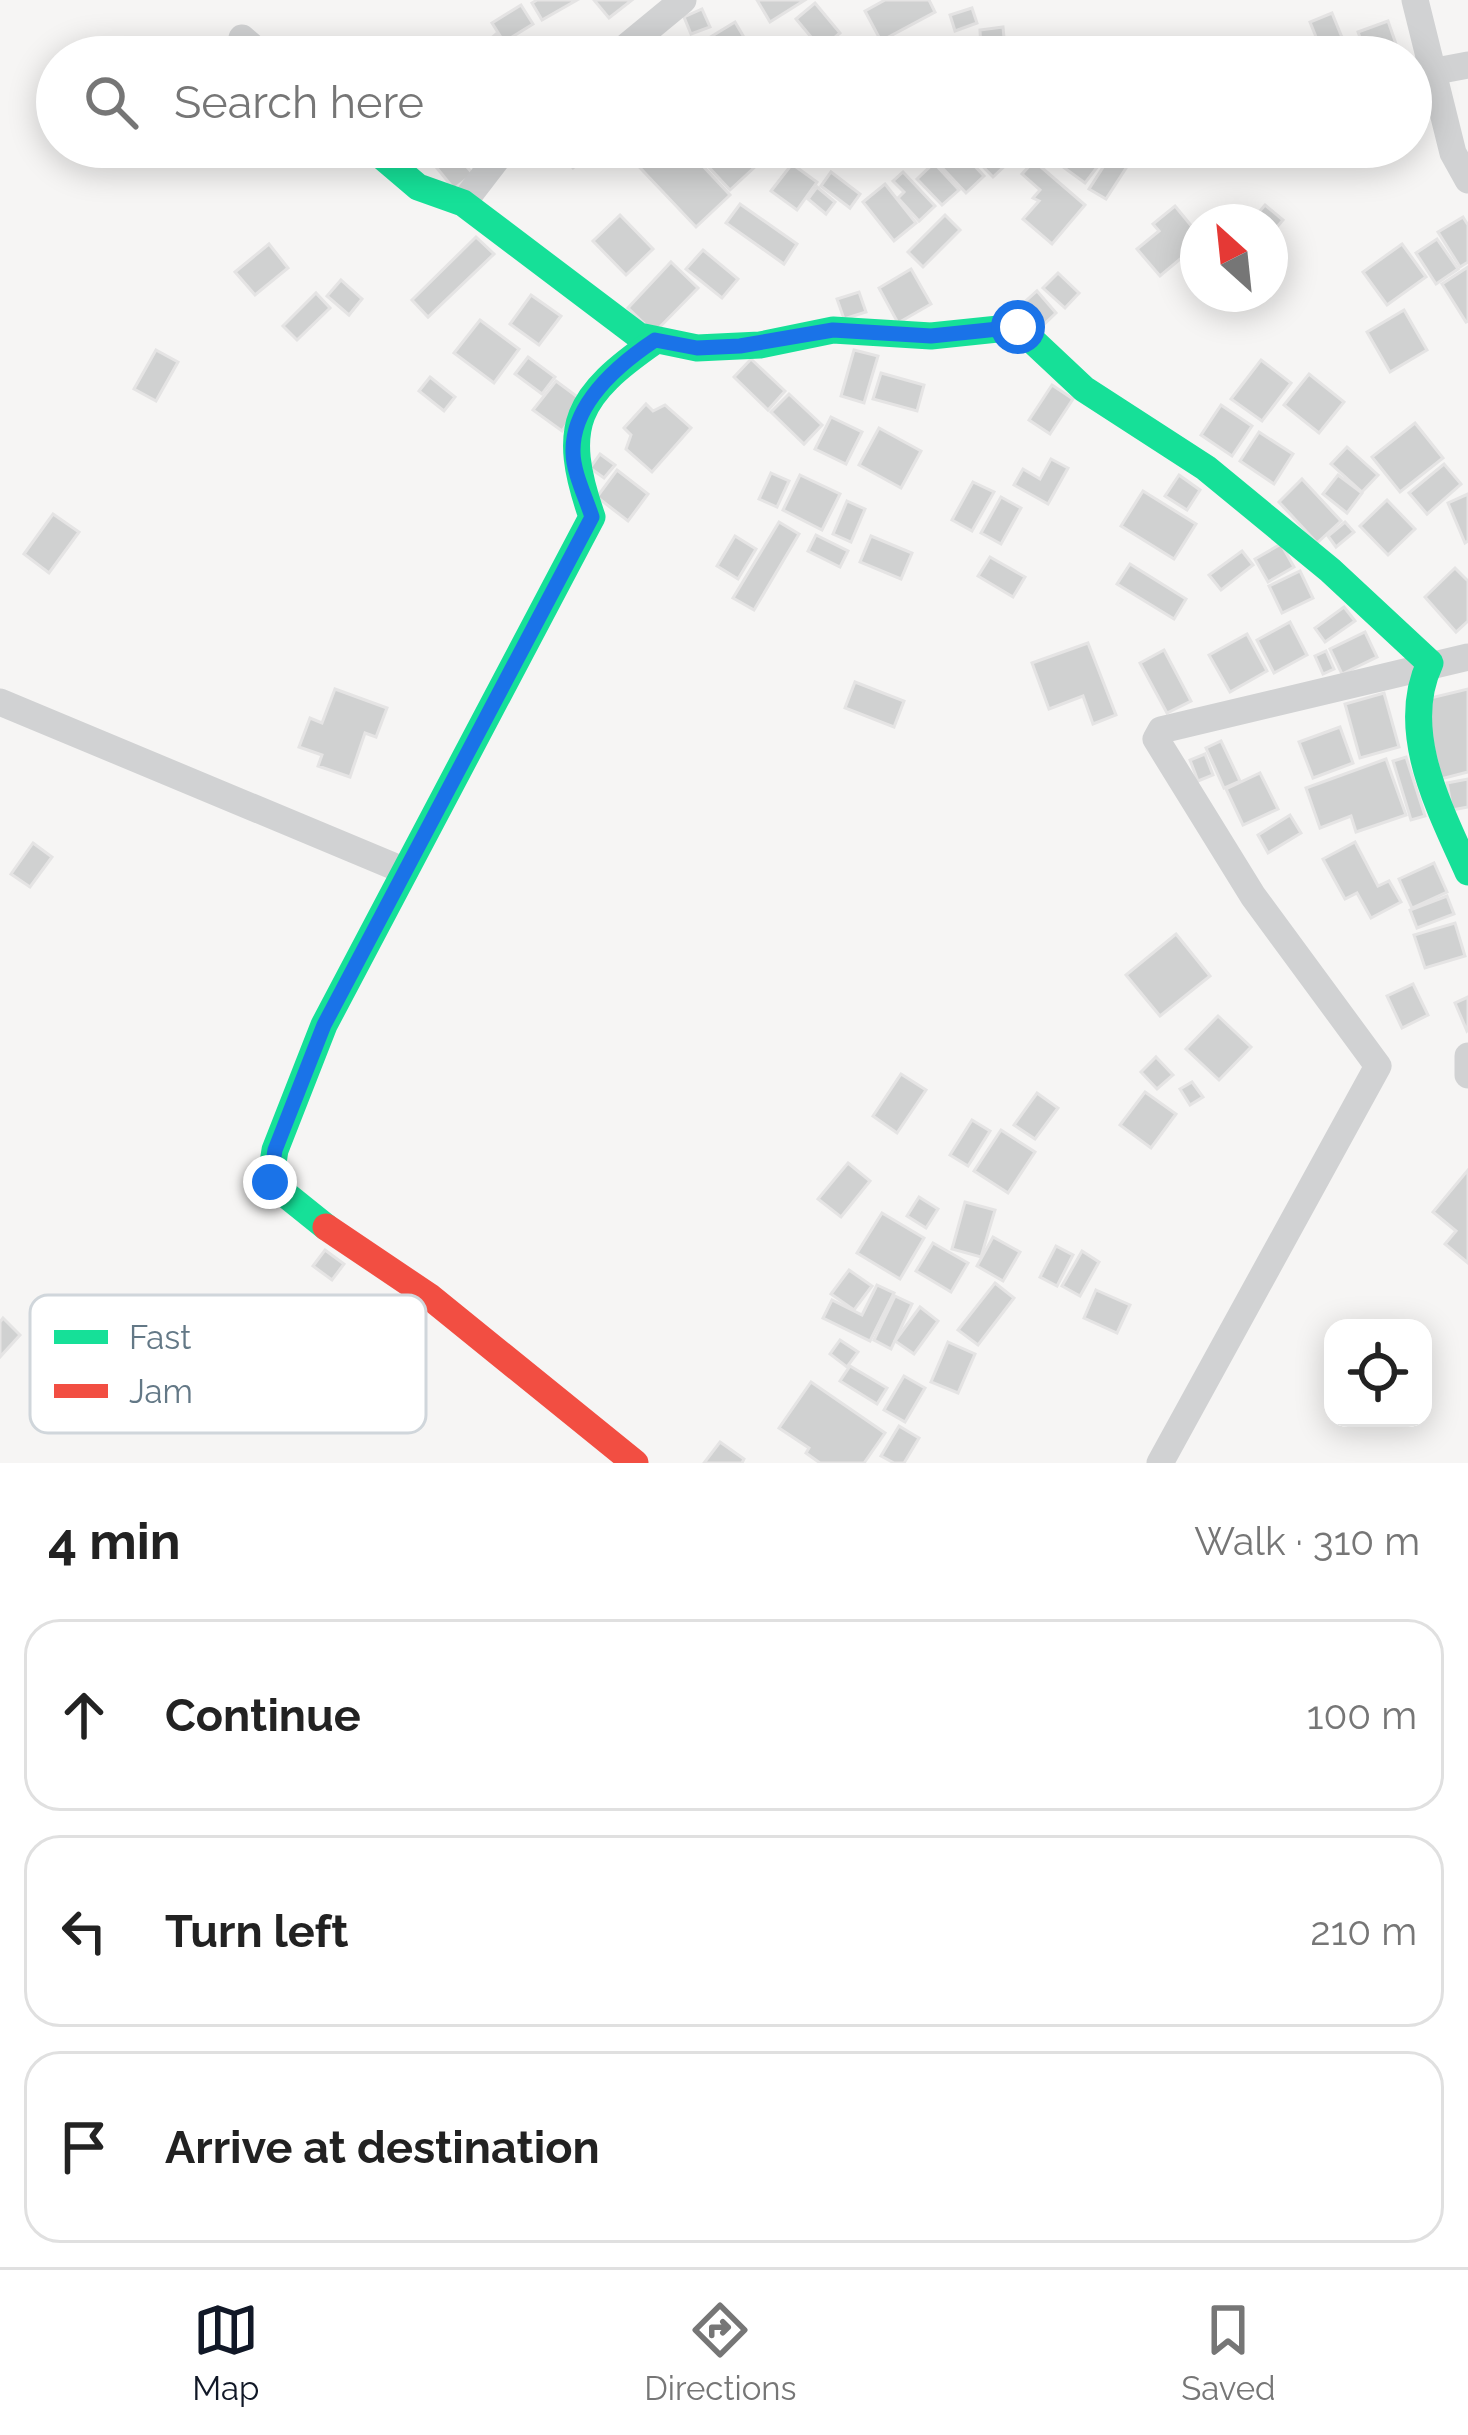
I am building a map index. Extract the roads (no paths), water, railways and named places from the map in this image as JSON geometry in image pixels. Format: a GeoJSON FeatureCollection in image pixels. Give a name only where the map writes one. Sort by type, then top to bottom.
{"type":"FeatureCollection","features":[{"type":"Feature","properties":{"kind":"street"},"geometry":{"type":"LineString","coordinates":[[639,36],[682,0]]}},
{"type":"Feature","properties":{"kind":"street"},"geometry":{"type":"LineString","coordinates":[[1415,0],[1423,36]]}},
{"type":"Feature","properties":{"kind":"street"},"geometry":{"type":"LineString","coordinates":[[1432,72],[1468,65]]}},
{"type":"Feature","properties":{"kind":"street"},"geometry":{"type":"LineString","coordinates":[[1432,76],[1453,153],[1468,180]]}},
{"type":"Feature","properties":{"kind":"street"},"geometry":{"type":"LineString","coordinates":[[395,168],[418,187],[463,202],[639,336],[697,348],[740,346],[833,330],[931,336],[1018,327],[1084,389],[1206,468],[1330,570],[1430,663]]}},
{"type":"Feature","properties":{"kind":"street"},"geometry":{"type":"LineString","coordinates":[[463,202],[490,168]]}},
{"type":"Feature","properties":{"kind":"street"},"geometry":{"type":"LineString","coordinates":[[635,1463],[430,1297],[295,1205],[270,1182],[275,1150],[324,1025],[592,517],[572,452],[589,403],[618,365],[655,340]]}},
{"type":"Feature","properties":{"kind":"street"},"geometry":{"type":"LineString","coordinates":[[1160,1463],[1378,1066],[1253,896],[1156,739],[1161,730],[1468,657]]}},
{"type":"Feature","properties":{"kind":"street"},"geometry":{"type":"LineString","coordinates":[[1430,663],[1418,680],[1415,700],[1430,774],[1468,872]]}},
{"type":"Feature","properties":{"kind":"street"},"geometry":{"type":"LineString","coordinates":[[0,702],[405,871]]}},
{"type":"Feature","properties":{"kind":"street"},"geometry":{"type":"LineString","coordinates":[[1468,1056],[1468,1075]]}}]}
